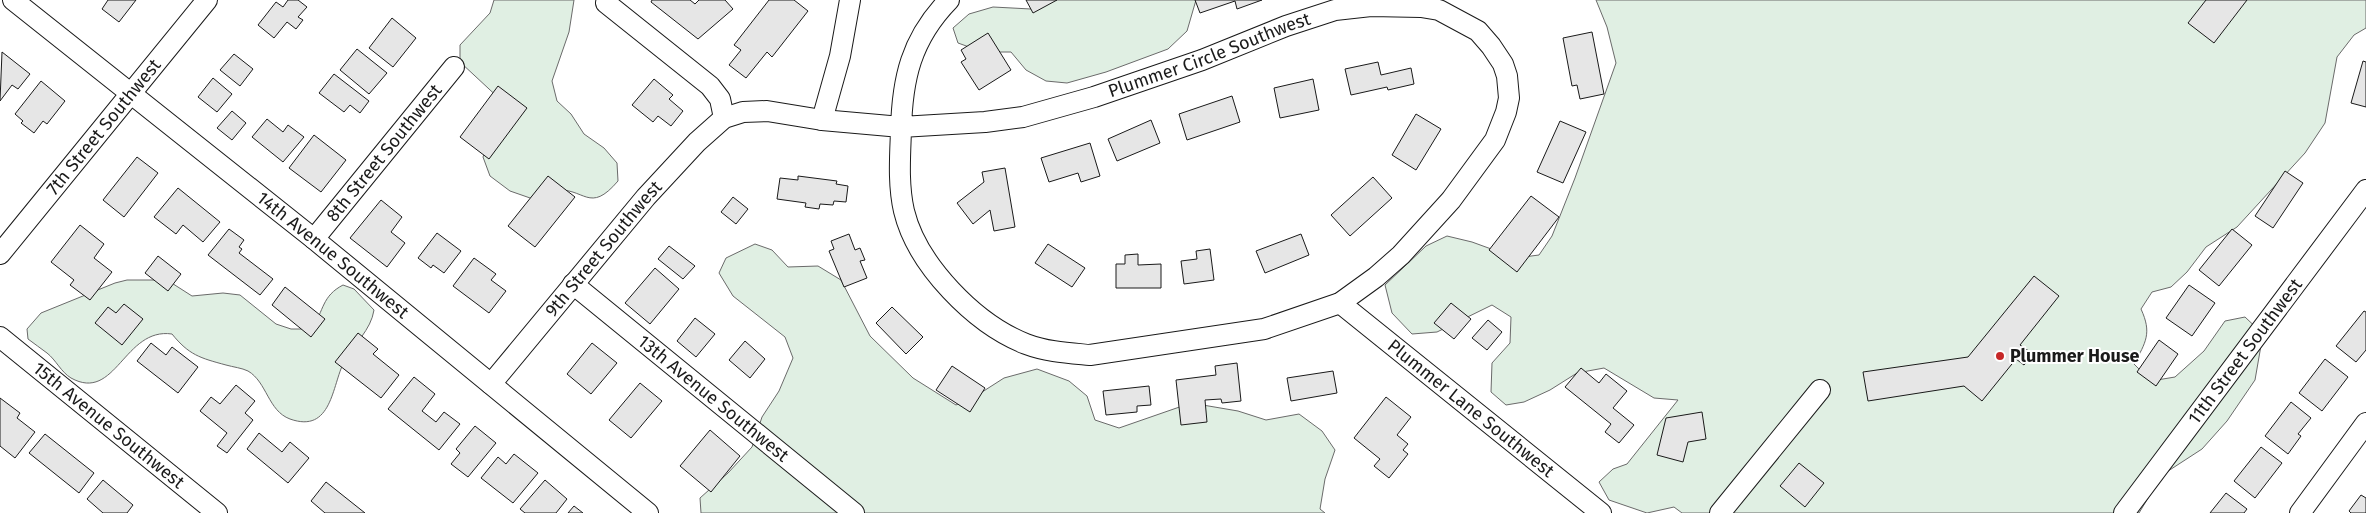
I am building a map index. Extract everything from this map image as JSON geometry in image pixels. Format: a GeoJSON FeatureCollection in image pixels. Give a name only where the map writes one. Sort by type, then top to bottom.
{"type":"FeatureCollection","features":[{"type":"Feature","properties":{"kind":"street","name":"14th Avenue Southwest"},"geometry":{"type":"LineString","coordinates":[[13,0],[314,239],[648,513]]}},
{"type":"Feature","properties":{"kind":"street","name":"7th Street Southwest"},"geometry":{"type":"LineString","coordinates":[[0,254],[207,0]]}},
{"type":"Feature","properties":{"kind":"street"},"geometry":{"type":"LineString","coordinates":[[822,120],[840,56],[850,0]]}},
{"type":"Feature","properties":{"kind":"street"},"geometry":{"type":"LineString","coordinates":[[901,127],[907,68],[916,44],[949,0]]}},
{"type":"Feature","properties":{"kind":"street"},"geometry":{"type":"LineString","coordinates":[[606,3],[710,86],[720,99],[724,118]]}},
{"type":"Feature","properties":{"kind":"street","name":"Plummer Circle Southwest"},"geometry":{"type":"LineString","coordinates":[[724,118],[743,112],[768,111],[822,120],[901,127],[1013,118],[1076,102],[1202,60],[1286,26],[1335,10],[1371,6],[1421,7],[1439,10],[1478,31],[1503,64],[1507,76],[1508,98],[1506,112],[1495,140],[1451,200],[1401,255],[1376,278],[1340,303],[1264,330],[1090,355],[1064,353],[1024,343],[1000,330],[957,296],[935,271],[913,238],[904,211],[901,127]]}},
{"type":"Feature","properties":{"kind":"street","name":"8th Street Southwest"},"geometry":{"type":"LineString","coordinates":[[314,239],[454,67]]}},
{"type":"Feature","properties":{"kind":"street","name":"9th Street Southwest"},"geometry":{"type":"LineString","coordinates":[[490,384],[671,169],[696,142],[724,118]]}},
{"type":"Feature","properties":{"kind":"street","name":"11th Street Southwest"},"geometry":{"type":"LineString","coordinates":[[2124,513],[2366,190]]}},
{"type":"Feature","properties":{"kind":"street","name":"13th Avenue Southwest"},"geometry":{"type":"LineString","coordinates":[[573,284],[854,513]]}},
{"type":"Feature","properties":{"kind":"street","name":"Plummer Lane Southwest"},"geometry":{"type":"LineString","coordinates":[[1340,303],[1601,513]]}},
{"type":"Feature","properties":{"kind":"street","name":"15th Avenue Southwest"},"geometry":{"type":"LineString","coordinates":[[0,337],[217,513]]}},
{"type":"Feature","properties":{"kind":"street"},"geometry":{"type":"LineString","coordinates":[[1720,513],[1820,390]]}},
{"type":"Feature","properties":{"kind":"street"},"geometry":{"type":"LineString","coordinates":[[2300,513],[2366,423]]}},
{"type":"Feature","properties":{"kind":"green space"},"geometry":{"type":"Polygon","coordinates":[[[494,0],[574,0],[569,32],[552,81],[557,101],[571,114],[584,134],[604,148],[617,163],[618,181],[600,196],[593,198],[564,190],[554,190],[533,199],[510,191],[490,176],[483,157],[503,102],[460,62],[460,45],[490,13],[494,0]]]}},
{"type":"Feature","properties":{"kind":"green space"},"geometry":{"type":"Polygon","coordinates":[[[1047,0],[1196,0],[1187,31],[1168,49],[1106,72],[1067,83],[1046,81],[1026,70],[1011,52],[983,52],[958,43],[953,28],[969,14],[993,7],[1031,9],[1047,0]]]}},
{"type":"Feature","properties":{"kind":"green space"},"geometry":{"type":"Polygon","coordinates":[[[1596,0],[2366,0],[2366,28],[2354,35],[2337,57],[2325,123],[2305,153],[2237,227],[2206,247],[2187,272],[2171,287],[2152,292],[2141,309],[2147,331],[2142,350],[2134,364],[2151,381],[2175,377],[2204,351],[2225,321],[2245,317],[2263,334],[2255,380],[2227,421],[2202,449],[2162,475],[2139,513],[1682,513],[1674,507],[1647,513],[1609,500],[1599,482],[1613,469],[1627,464],[1678,400],[1654,398],[1604,368],[1577,373],[1550,390],[1524,402],[1506,405],[1491,392],[1492,363],[1510,343],[1511,317],[1492,305],[1437,332],[1412,334],[1392,313],[1385,285],[1426,246],[1447,236],[1472,242],[1516,258],[1539,255],[1552,236],[1616,63],[1607,27],[1596,0]]]}},
{"type":"Feature","properties":{"kind":"green space"},"geometry":{"type":"Polygon","coordinates":[[[755,244],[772,250],[788,267],[818,266],[841,280],[870,336],[913,378],[956,405],[979,394],[1004,378],[1037,369],[1069,381],[1087,396],[1095,420],[1119,428],[1191,403],[1238,411],[1266,420],[1299,414],[1322,431],[1335,450],[1325,479],[1320,509],[1325,513],[701,513],[700,498],[728,473],[752,447],[762,417],[779,391],[793,358],[785,337],[733,296],[719,273],[726,258],[755,244]]]}},
{"type":"Feature","properties":{"kind":"green space"},"geometry":{"type":"Polygon","coordinates":[[[127,280],[167,280],[192,296],[223,293],[240,295],[276,324],[291,329],[312,329],[327,299],[336,289],[343,285],[354,289],[374,310],[366,330],[344,362],[328,405],[322,414],[314,420],[304,422],[290,419],[277,410],[259,382],[248,371],[196,355],[184,347],[172,334],[156,335],[142,341],[110,373],[99,381],[86,383],[67,375],[45,351],[28,339],[27,329],[41,313],[127,280]]]}},
{"type":"Feature","properties":{"kind":"building"},"geometry":{"type":"Polygon","coordinates":[[[108,0],[136,0],[119,22],[102,9],[108,0]]]}},
{"type":"Feature","properties":{"kind":"building"},"geometry":{"type":"Polygon","coordinates":[[[288,0],[298,0],[307,7],[298,17],[303,20],[296,29],[287,22],[274,38],[258,25],[276,2],[283,7],[288,0]]]}},
{"type":"Feature","properties":{"kind":"building"},"geometry":{"type":"Polygon","coordinates":[[[652,0],[690,0],[695,4],[699,0],[725,0],[733,9],[698,39],[651,2],[652,0]]]}},
{"type":"Feature","properties":{"kind":"building"},"geometry":{"type":"Polygon","coordinates":[[[769,0],[794,0],[808,11],[772,57],[767,52],[746,78],[729,65],[741,50],[734,45],[769,0]]]}},
{"type":"Feature","properties":{"kind":"building"},"geometry":{"type":"Polygon","coordinates":[[[1026,0],[1057,0],[1033,13],[1026,0]]]}},
{"type":"Feature","properties":{"kind":"building"},"geometry":{"type":"Polygon","coordinates":[[[1195,0],[1262,0],[1237,9],[1235,1],[1200,13],[1195,0]]]}},
{"type":"Feature","properties":{"kind":"building"},"geometry":{"type":"Polygon","coordinates":[[[2206,0],[2247,0],[2214,43],[2188,23],[2206,0]]]}},
{"type":"Feature","properties":{"kind":"building"},"geometry":{"type":"Polygon","coordinates":[[[392,18],[416,38],[393,67],[369,48],[392,18]]]}},
{"type":"Feature","properties":{"kind":"building"},"geometry":{"type":"Polygon","coordinates":[[[1592,32],[1604,94],[1580,99],[1577,85],[1572,86],[1563,38],[1592,32]]]}},
{"type":"Feature","properties":{"kind":"building"},"geometry":{"type":"Polygon","coordinates":[[[988,33],[1011,70],[979,90],[961,62],[966,59],[961,50],[988,33]]]}},
{"type":"Feature","properties":{"kind":"building"},"geometry":{"type":"Polygon","coordinates":[[[357,49],[387,73],[369,94],[340,70],[357,49]]]}},
{"type":"Feature","properties":{"kind":"building"},"geometry":{"type":"Polygon","coordinates":[[[2,52],[30,74],[18,89],[12,85],[0,101],[2,52]]]}},
{"type":"Feature","properties":{"kind":"building"},"geometry":{"type":"Polygon","coordinates":[[[234,54],[253,69],[240,86],[220,70],[234,54]]]}},
{"type":"Feature","properties":{"kind":"building"},"geometry":{"type":"Polygon","coordinates":[[[2363,61],[2366,62],[2366,107],[2351,103],[2363,61]]]}},
{"type":"Feature","properties":{"kind":"building"},"geometry":{"type":"Polygon","coordinates":[[[1378,62],[1381,75],[1411,68],[1414,84],[1388,90],[1387,87],[1351,95],[1345,69],[1378,62]]]}},
{"type":"Feature","properties":{"kind":"building"},"geometry":{"type":"Polygon","coordinates":[[[334,74],[369,101],[360,113],[350,105],[344,112],[319,93],[334,74]]]}},
{"type":"Feature","properties":{"kind":"building"},"geometry":{"type":"Polygon","coordinates":[[[213,78],[232,94],[217,112],[198,97],[213,78]]]}},
{"type":"Feature","properties":{"kind":"building"},"geometry":{"type":"Polygon","coordinates":[[[654,79],[673,95],[669,99],[683,111],[671,126],[658,116],[653,122],[632,105],[654,79]]]}},
{"type":"Feature","properties":{"kind":"building"},"geometry":{"type":"Polygon","coordinates":[[[1313,79],[1319,110],[1280,118],[1274,88],[1313,79]]]}},
{"type":"Feature","properties":{"kind":"building"},"geometry":{"type":"Polygon","coordinates":[[[41,81],[65,101],[47,124],[43,121],[34,133],[21,123],[23,121],[15,114],[41,81]]]}},
{"type":"Feature","properties":{"kind":"building"},"geometry":{"type":"Polygon","coordinates":[[[498,86],[527,108],[489,159],[460,137],[498,86]]]}},
{"type":"Feature","properties":{"kind":"building"},"geometry":{"type":"Polygon","coordinates":[[[1232,96],[1240,122],[1187,140],[1179,114],[1232,96]]]}},
{"type":"Feature","properties":{"kind":"building"},"geometry":{"type":"Polygon","coordinates":[[[232,111],[246,123],[232,140],[217,128],[232,111]]]}},
{"type":"Feature","properties":{"kind":"building"},"geometry":{"type":"Polygon","coordinates":[[[1416,114],[1441,129],[1416,170],[1392,155],[1416,114]]]}},
{"type":"Feature","properties":{"kind":"building"},"geometry":{"type":"Polygon","coordinates":[[[267,119],[283,132],[288,125],[304,137],[283,162],[252,137],[267,119]]]}},
{"type":"Feature","properties":{"kind":"building"},"geometry":{"type":"Polygon","coordinates":[[[1151,120],[1160,143],[1117,161],[1108,139],[1151,120]]]}},
{"type":"Feature","properties":{"kind":"building"},"geometry":{"type":"Polygon","coordinates":[[[1560,121],[1586,132],[1563,183],[1537,172],[1560,121]]]}},
{"type":"Feature","properties":{"kind":"building"},"geometry":{"type":"Polygon","coordinates":[[[314,135],[346,160],[321,192],[289,168],[314,135]]]}},
{"type":"Feature","properties":{"kind":"building"},"geometry":{"type":"Polygon","coordinates":[[[1090,143],[1100,176],[1081,182],[1078,173],[1049,182],[1041,158],[1090,143]]]}},
{"type":"Feature","properties":{"kind":"building"},"geometry":{"type":"Polygon","coordinates":[[[137,157],[158,173],[124,217],[103,200],[137,157]]]}},
{"type":"Feature","properties":{"kind":"building"},"geometry":{"type":"Polygon","coordinates":[[[1005,168],[1015,227],[994,231],[990,210],[973,224],[957,203],[984,182],[982,172],[1005,168]]]}},
{"type":"Feature","properties":{"kind":"building"},"geometry":{"type":"Polygon","coordinates":[[[2285,171],[2303,183],[2273,228],[2255,216],[2285,171]]]}},
{"type":"Feature","properties":{"kind":"building"},"geometry":{"type":"Polygon","coordinates":[[[548,176],[575,197],[535,247],[508,226],[548,176]]]}},
{"type":"Feature","properties":{"kind":"building"},"geometry":{"type":"Polygon","coordinates":[[[798,176],[837,181],[836,184],[848,186],[846,202],[834,201],[833,205],[820,204],[819,209],[805,207],[806,203],[777,199],[780,178],[798,180],[798,176]]]}},
{"type":"Feature","properties":{"kind":"building"},"geometry":{"type":"Polygon","coordinates":[[[1373,177],[1392,198],[1350,236],[1331,215],[1373,177]]]}},
{"type":"Feature","properties":{"kind":"building"},"geometry":{"type":"Polygon","coordinates":[[[178,188],[220,222],[203,242],[183,225],[176,234],[154,217],[178,188]]]}},
{"type":"Feature","properties":{"kind":"building"},"geometry":{"type":"Polygon","coordinates":[[[1531,196],[1559,217],[1517,272],[1489,250],[1531,196]]]}},
{"type":"Feature","properties":{"kind":"building"},"geometry":{"type":"Polygon","coordinates":[[[733,197],[748,209],[736,224],[721,212],[733,197]]]}},
{"type":"Feature","properties":{"kind":"building"},"geometry":{"type":"Polygon","coordinates":[[[381,200],[402,217],[391,232],[405,243],[387,267],[350,238],[381,200]]]}},
{"type":"Feature","properties":{"kind":"building"},"geometry":{"type":"Polygon","coordinates":[[[80,225],[104,244],[94,258],[112,272],[90,300],[70,285],[74,280],[51,262],[80,225]]]}},
{"type":"Feature","properties":{"kind":"building"},"geometry":{"type":"Polygon","coordinates":[[[229,229],[244,240],[239,247],[242,249],[239,253],[273,279],[260,295],[208,255],[229,229]]]}},
{"type":"Feature","properties":{"kind":"building"},"geometry":{"type":"Polygon","coordinates":[[[2232,229],[2252,245],[2219,286],[2199,270],[2232,229]]]}},
{"type":"Feature","properties":{"kind":"building"},"geometry":{"type":"Polygon","coordinates":[[[437,233],[461,251],[444,273],[433,265],[431,268],[418,258],[437,233]]]}},
{"type":"Feature","properties":{"kind":"building"},"geometry":{"type":"Polygon","coordinates":[[[849,234],[855,250],[860,248],[865,260],[860,261],[867,278],[844,287],[829,251],[834,249],[831,241],[849,234]]]}},
{"type":"Feature","properties":{"kind":"building"},"geometry":{"type":"Polygon","coordinates":[[[1301,234],[1309,255],[1265,273],[1256,251],[1301,234]]]}},
{"type":"Feature","properties":{"kind":"building"},"geometry":{"type":"Polygon","coordinates":[[[1048,244],[1085,268],[1072,287],[1035,263],[1048,244]]]}},
{"type":"Feature","properties":{"kind":"building"},"geometry":{"type":"Polygon","coordinates":[[[669,246],[695,266],[683,279],[658,259],[669,246]]]}},
{"type":"Feature","properties":{"kind":"building"},"geometry":{"type":"Polygon","coordinates":[[[1210,249],[1214,280],[1184,284],[1181,261],[1197,259],[1196,251],[1210,249]]]}},
{"type":"Feature","properties":{"kind":"building"},"geometry":{"type":"Polygon","coordinates":[[[1138,254],[1138,265],[1161,264],[1161,288],[1116,288],[1116,264],[1125,264],[1125,255],[1138,254]]]}},
{"type":"Feature","properties":{"kind":"building"},"geometry":{"type":"Polygon","coordinates":[[[158,256],[181,274],[168,291],[145,273],[158,256]]]}},
{"type":"Feature","properties":{"kind":"building"},"geometry":{"type":"Polygon","coordinates":[[[474,258],[496,274],[491,280],[506,291],[489,313],[453,286],[474,258]]]}},
{"type":"Feature","properties":{"kind":"building"},"geometry":{"type":"Polygon","coordinates":[[[655,268],[679,289],[650,324],[625,303],[655,268]]]}},
{"type":"Feature","properties":{"kind":"building"},"geometry":{"type":"Polygon","coordinates":[[[2034,276],[2059,296],[2020,345],[2033,354],[2024,365],[2016,359],[1982,401],[1964,386],[1868,401],[1863,372],[1968,357],[2034,276]]]}},
{"type":"Feature","properties":{"kind":"building"},"geometry":{"type":"Polygon","coordinates":[[[2189,285],[2215,303],[2192,336],[2166,318],[2189,285]]]}},
{"type":"Feature","properties":{"kind":"building"},"geometry":{"type":"Polygon","coordinates":[[[285,287],[325,319],[311,337],[272,305],[285,287]]]}},
{"type":"Feature","properties":{"kind":"building"},"geometry":{"type":"Polygon","coordinates":[[[1451,303],[1471,319],[1454,339],[1434,323],[1451,303]]]}},
{"type":"Feature","properties":{"kind":"building"},"geometry":{"type":"Polygon","coordinates":[[[124,304],[143,319],[122,345],[95,323],[108,307],[116,313],[124,304]]]}},
{"type":"Feature","properties":{"kind":"building"},"geometry":{"type":"Polygon","coordinates":[[[892,307],[923,337],[906,354],[876,323],[892,307]]]}},
{"type":"Feature","properties":{"kind":"building"},"geometry":{"type":"Polygon","coordinates":[[[2364,311],[2366,312],[2366,350],[2356,362],[2336,346],[2364,311]]]}},
{"type":"Feature","properties":{"kind":"building"},"geometry":{"type":"Polygon","coordinates":[[[695,318],[715,334],[696,357],[677,341],[695,318]]]}},
{"type":"Feature","properties":{"kind":"building"},"geometry":{"type":"Polygon","coordinates":[[[1488,320],[1502,332],[1487,350],[1472,338],[1488,320]]]}},
{"type":"Feature","properties":{"kind":"building"},"geometry":{"type":"Polygon","coordinates":[[[358,333],[378,349],[373,354],[399,375],[381,398],[335,362],[358,333]]]}},
{"type":"Feature","properties":{"kind":"building"},"geometry":{"type":"Polygon","coordinates":[[[2159,340],[2178,354],[2156,386],[2137,372],[2159,340]]]}},
{"type":"Feature","properties":{"kind":"building"},"geometry":{"type":"Polygon","coordinates":[[[745,341],[765,359],[750,378],[729,360],[745,341]]]}},
{"type":"Feature","properties":{"kind":"building"},"geometry":{"type":"Polygon","coordinates":[[[151,343],[166,355],[172,347],[198,367],[178,393],[137,361],[151,343]]]}},
{"type":"Feature","properties":{"kind":"building"},"geometry":{"type":"Polygon","coordinates":[[[592,343],[617,363],[591,394],[567,374],[592,343]]]}},
{"type":"Feature","properties":{"kind":"building"},"geometry":{"type":"Polygon","coordinates":[[[2325,359],[2348,377],[2322,411],[2299,393],[2325,359]]]}},
{"type":"Feature","properties":{"kind":"building"},"geometry":{"type":"Polygon","coordinates":[[[1237,363],[1241,401],[1222,403],[1221,399],[1205,400],[1207,422],[1181,425],[1176,380],[1216,375],[1215,366],[1237,363]]]}},
{"type":"Feature","properties":{"kind":"building"},"geometry":{"type":"Polygon","coordinates":[[[952,366],[985,388],[970,412],[936,390],[952,366]]]}},
{"type":"Feature","properties":{"kind":"building"},"geometry":{"type":"Polygon","coordinates":[[[1581,368],[1599,383],[1606,374],[1627,391],[1613,408],[1634,425],[1619,443],[1605,432],[1611,424],[1565,387],[1581,368]]]}},
{"type":"Feature","properties":{"kind":"building"},"geometry":{"type":"Polygon","coordinates":[[[1333,371],[1337,393],[1291,401],[1287,378],[1333,371]]]}},
{"type":"Feature","properties":{"kind":"building"},"geometry":{"type":"Polygon","coordinates":[[[414,377],[435,394],[422,411],[436,422],[444,412],[460,424],[439,450],[388,409],[414,377]]]}},
{"type":"Feature","properties":{"kind":"building"},"geometry":{"type":"Polygon","coordinates":[[[640,383],[662,401],[631,438],[609,420],[640,383]]]}},
{"type":"Feature","properties":{"kind":"building"},"geometry":{"type":"Polygon","coordinates":[[[236,385],[255,401],[245,413],[253,420],[227,453],[217,446],[227,433],[200,411],[211,397],[220,404],[236,385]]]}},
{"type":"Feature","properties":{"kind":"building"},"geometry":{"type":"Polygon","coordinates":[[[1149,386],[1151,405],[1137,406],[1137,412],[1106,415],[1103,391],[1149,386]]]}},
{"type":"Feature","properties":{"kind":"building"},"geometry":{"type":"Polygon","coordinates":[[[1386,397],[1411,417],[1397,435],[1408,444],[1403,450],[1408,454],[1389,478],[1374,466],[1380,459],[1354,438],[1386,397]]]}},
{"type":"Feature","properties":{"kind":"building"},"geometry":{"type":"Polygon","coordinates":[[[0,398],[20,413],[17,418],[35,432],[15,458],[0,446],[0,398]]]}},
{"type":"Feature","properties":{"kind":"building"},"geometry":{"type":"Polygon","coordinates":[[[2291,402],[2311,418],[2298,434],[2301,436],[2288,454],[2265,436],[2291,402]]]}},
{"type":"Feature","properties":{"kind":"building"},"geometry":{"type":"Polygon","coordinates":[[[1702,412],[1706,439],[1688,442],[1683,462],[1657,455],[1666,418],[1702,412]]]}},
{"type":"Feature","properties":{"kind":"building"},"geometry":{"type":"Polygon","coordinates":[[[475,426],[496,443],[468,477],[451,464],[460,453],[456,449],[475,426]]]}},
{"type":"Feature","properties":{"kind":"building"},"geometry":{"type":"Polygon","coordinates":[[[710,430],[740,456],[711,492],[680,466],[710,430]]]}},
{"type":"Feature","properties":{"kind":"building"},"geometry":{"type":"Polygon","coordinates":[[[259,433],[282,452],[290,442],[309,458],[288,483],[247,449],[259,433]]]}},
{"type":"Feature","properties":{"kind":"building"},"geometry":{"type":"Polygon","coordinates":[[[45,434],[94,473],[79,493],[29,453],[45,434]]]}},
{"type":"Feature","properties":{"kind":"building"},"geometry":{"type":"Polygon","coordinates":[[[2261,447],[2282,463],[2255,498],[2234,481],[2261,447]]]}},
{"type":"Feature","properties":{"kind":"building"},"geometry":{"type":"Polygon","coordinates":[[[514,454],[538,473],[513,503],[481,478],[498,457],[506,464],[514,454]]]}},
{"type":"Feature","properties":{"kind":"building"},"geometry":{"type":"Polygon","coordinates":[[[1799,463],[1824,483],[1805,507],[1780,486],[1799,463]]]}},
{"type":"Feature","properties":{"kind":"building"},"geometry":{"type":"Polygon","coordinates":[[[103,480],[133,505],[127,513],[103,513],[87,499],[103,480]]]}},
{"type":"Feature","properties":{"kind":"building"},"geometry":{"type":"Polygon","coordinates":[[[545,480],[567,499],[556,513],[525,513],[520,509],[545,480]]]}},
{"type":"Feature","properties":{"kind":"building"},"geometry":{"type":"Polygon","coordinates":[[[326,482],[365,513],[325,513],[311,501],[326,482]]]}},
{"type":"Feature","properties":{"kind":"building"},"geometry":{"type":"Polygon","coordinates":[[[2226,493],[2247,509],[2244,513],[2210,513],[2226,493]]]}},
{"type":"Feature","properties":{"kind":"building"},"geometry":{"type":"Polygon","coordinates":[[[2361,495],[2366,498],[2366,513],[2351,513],[2349,511],[2361,495]]]}},
{"type":"Feature","properties":{"kind":"building"},"geometry":{"type":"Polygon","coordinates":[[[574,506],[583,513],[568,513],[574,506]]]}},
{"type":"Feature","properties":{"kind":"place","name":"Plummer House"},"geometry":{"type":"Point","coordinates":[2000,356]}}]}
